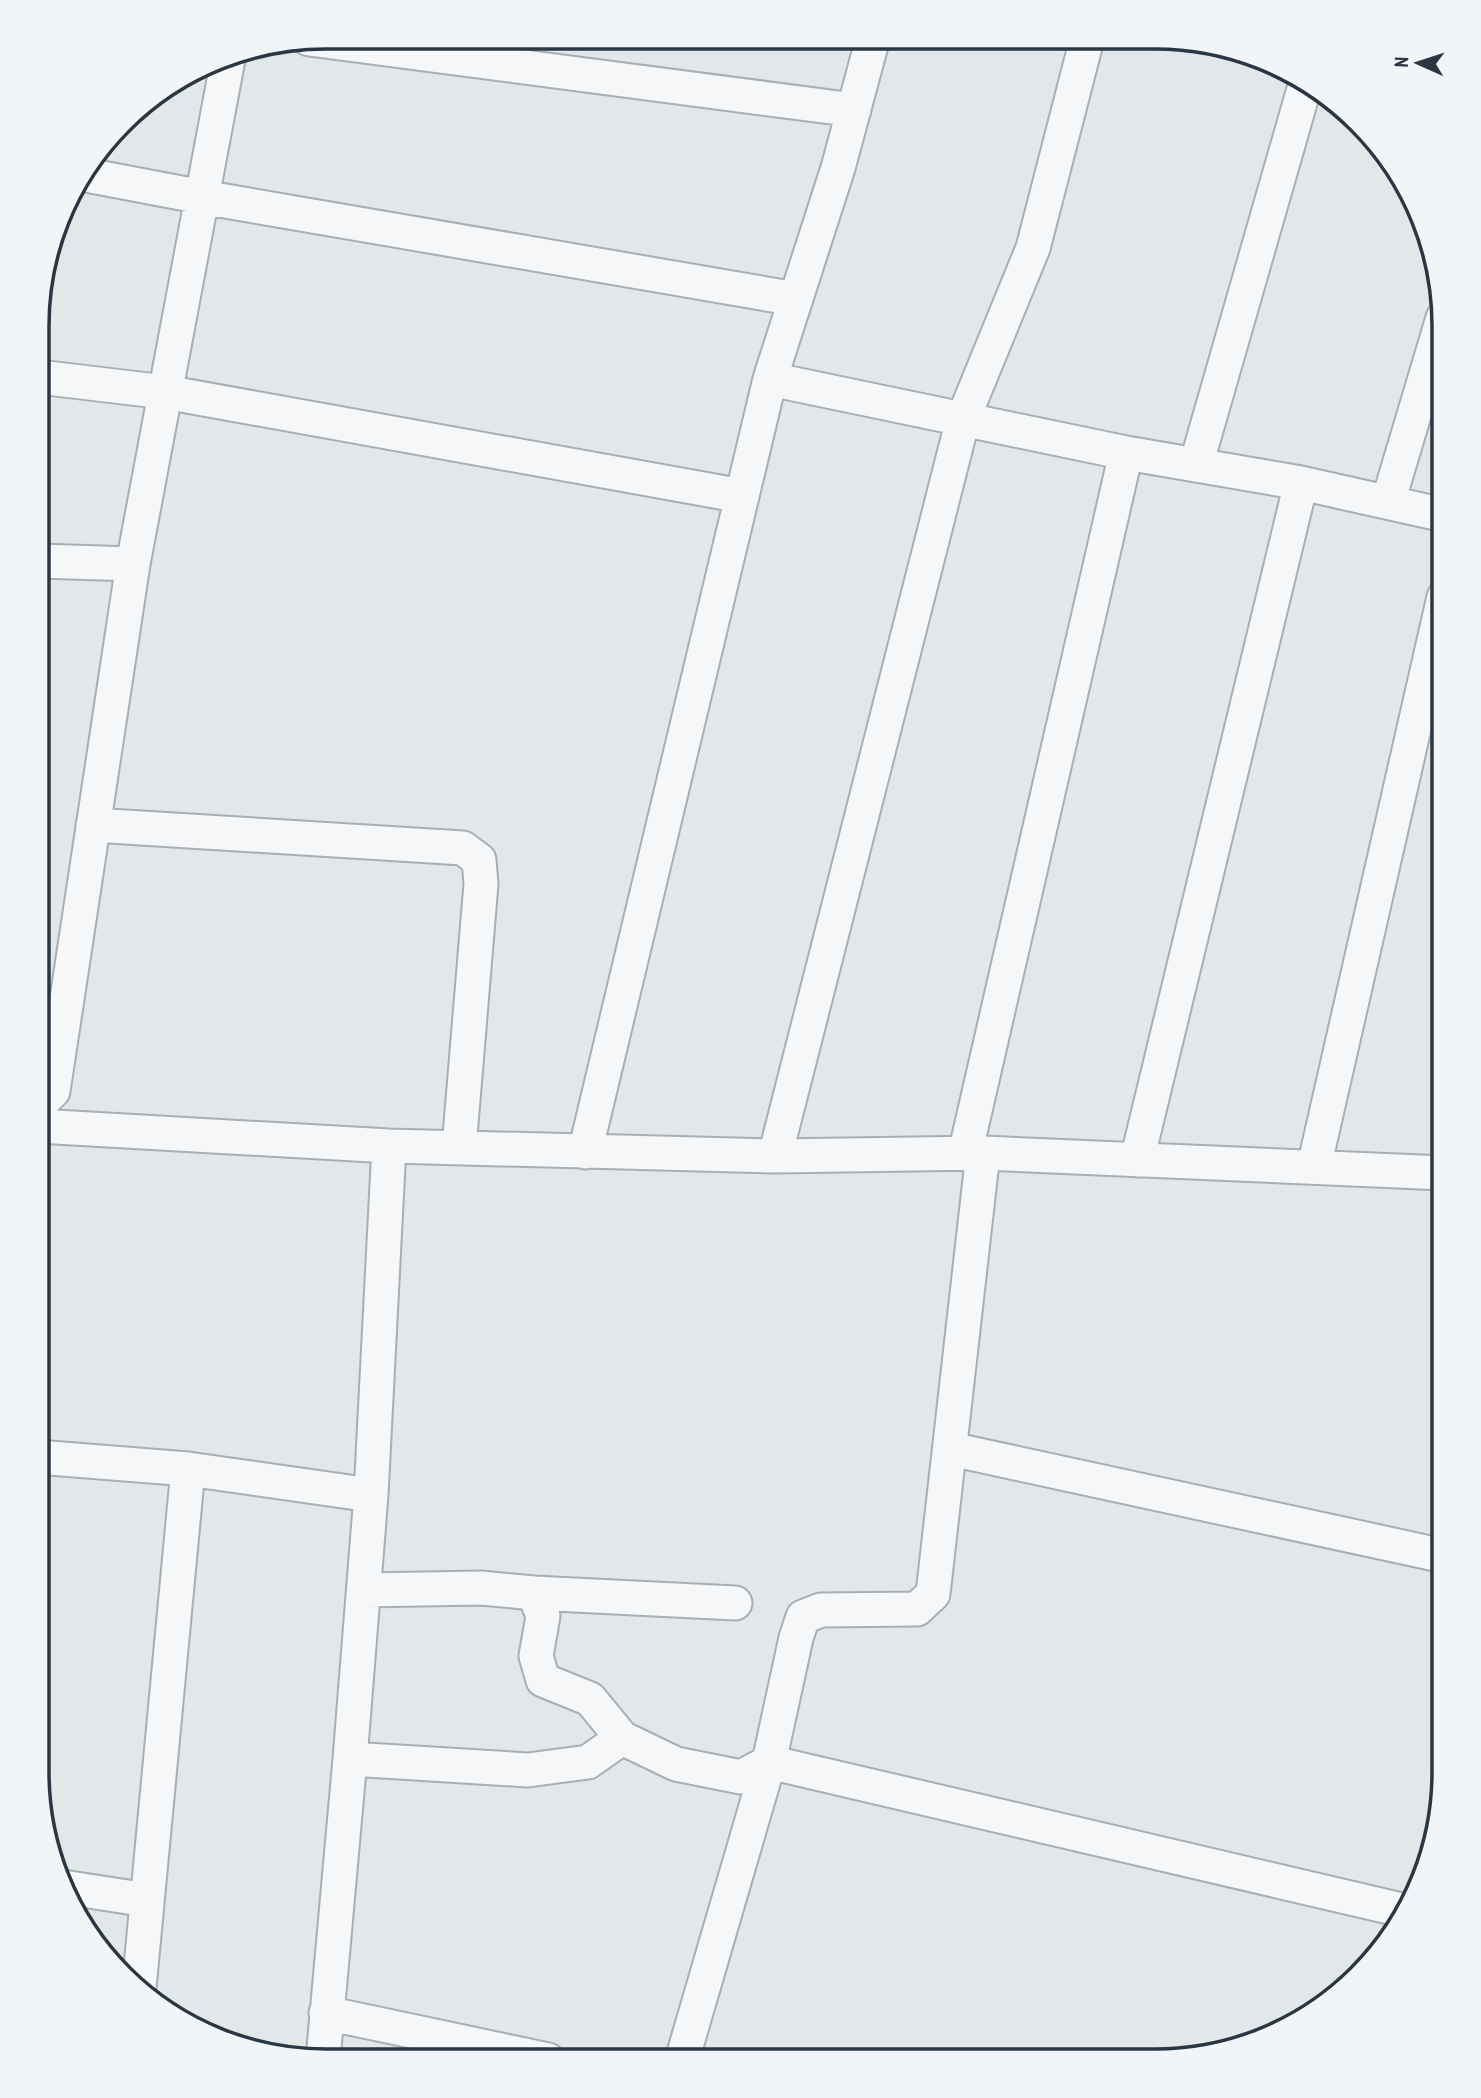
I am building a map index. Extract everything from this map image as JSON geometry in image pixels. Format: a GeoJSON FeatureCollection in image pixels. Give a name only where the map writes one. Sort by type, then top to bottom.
{"type":"FeatureCollection","features":[{"type":"Feature","properties":{"kind":"street"},"geometry":{"type":"LineString","coordinates":[[386,49],[854,110]]}},
{"type":"Feature","properties":{"kind":"street"},"geometry":{"type":"LineString","coordinates":[[585,1152],[770,379],[838,168],[870,49]]}},
{"type":"Feature","properties":{"kind":"street"},"geometry":{"type":"LineString","coordinates":[[775,1156],[963,419],[1033,248],[1084,49]]}},
{"type":"Feature","properties":{"kind":"street"},"geometry":{"type":"LineString","coordinates":[[49,1095],[53,1091],[133,564],[226,68]]}},
{"type":"Feature","properties":{"kind":"street"},"geometry":{"type":"LineString","coordinates":[[1196,465],[1303,92]]}},
{"type":"Feature","properties":{"kind":"street"},"geometry":{"type":"LineString","coordinates":[[93,176],[796,299]]}},
{"type":"Feature","properties":{"kind":"street"},"geometry":{"type":"LineString","coordinates":[[1388,502],[1432,355]]}},
{"type":"Feature","properties":{"kind":"street"},"geometry":{"type":"LineString","coordinates":[[49,378],[165,392],[742,496]]}},
{"type":"Feature","properties":{"kind":"street"},"geometry":{"type":"LineString","coordinates":[[770,379],[1126,453],[1301,483],[1432,512]]}},
{"type":"Feature","properties":{"kind":"street"},"geometry":{"type":"LineString","coordinates":[[685,2049],[769,1762],[796,1637],[803,1617],[821,1610],[916,1609],[933,1594],[951,1449],[974,1153],[1126,453]]}},
{"type":"Feature","properties":{"kind":"street"},"geometry":{"type":"LineString","coordinates":[[1137,1160],[1301,483]]}},
{"type":"Feature","properties":{"kind":"street"},"geometry":{"type":"LineString","coordinates":[[49,561],[133,564]]}},
{"type":"Feature","properties":{"kind":"street"},"geometry":{"type":"LineString","coordinates":[[1314,1167],[1432,650]]}},
{"type":"Feature","properties":{"kind":"street"},"geometry":{"type":"LineString","coordinates":[[93,825],[463,848],[479,860],[481,884],[459,1148]]}},
{"type":"Feature","properties":{"kind":"street"},"geometry":{"type":"LineString","coordinates":[[49,1127],[389,1146],[775,1156],[974,1153],[1432,1172]]}},
{"type":"Feature","properties":{"kind":"street"},"geometry":{"type":"LineString","coordinates":[[324,2049],[372,1495],[389,1146]]}},
{"type":"Feature","properties":{"kind":"street"},"geometry":{"type":"LineString","coordinates":[[951,1449],[1432,1553]]}},
{"type":"Feature","properties":{"kind":"street"},"geometry":{"type":"LineString","coordinates":[[49,1458],[188,1469],[372,1495]]}},
{"type":"Feature","properties":{"kind":"street"},"geometry":{"type":"LineString","coordinates":[[140,1977],[188,1469]]}},
{"type":"Feature","properties":{"kind":"street"},"geometry":{"type":"LineString","coordinates":[[364,1590],[481,1588],[735,1603]]}},
{"type":"Feature","properties":{"kind":"street"},"geometry":{"type":"LineString","coordinates":[[534,1593],[543,1616],[536,1657],[543,1680],[590,1699],[622,1738],[676,1764],[741,1777],[769,1762],[1396,1909]]}},
{"type":"Feature","properties":{"kind":"street"},"geometry":{"type":"LineString","coordinates":[[350,1759],[528,1770],[588,1762],[622,1738]]}},
{"type":"Feature","properties":{"kind":"street"},"geometry":{"type":"LineString","coordinates":[[75,1888],[147,1900]]}},
{"type":"Feature","properties":{"kind":"street"},"geometry":{"type":"LineString","coordinates":[[326,2012],[497,2049]]}}]}
